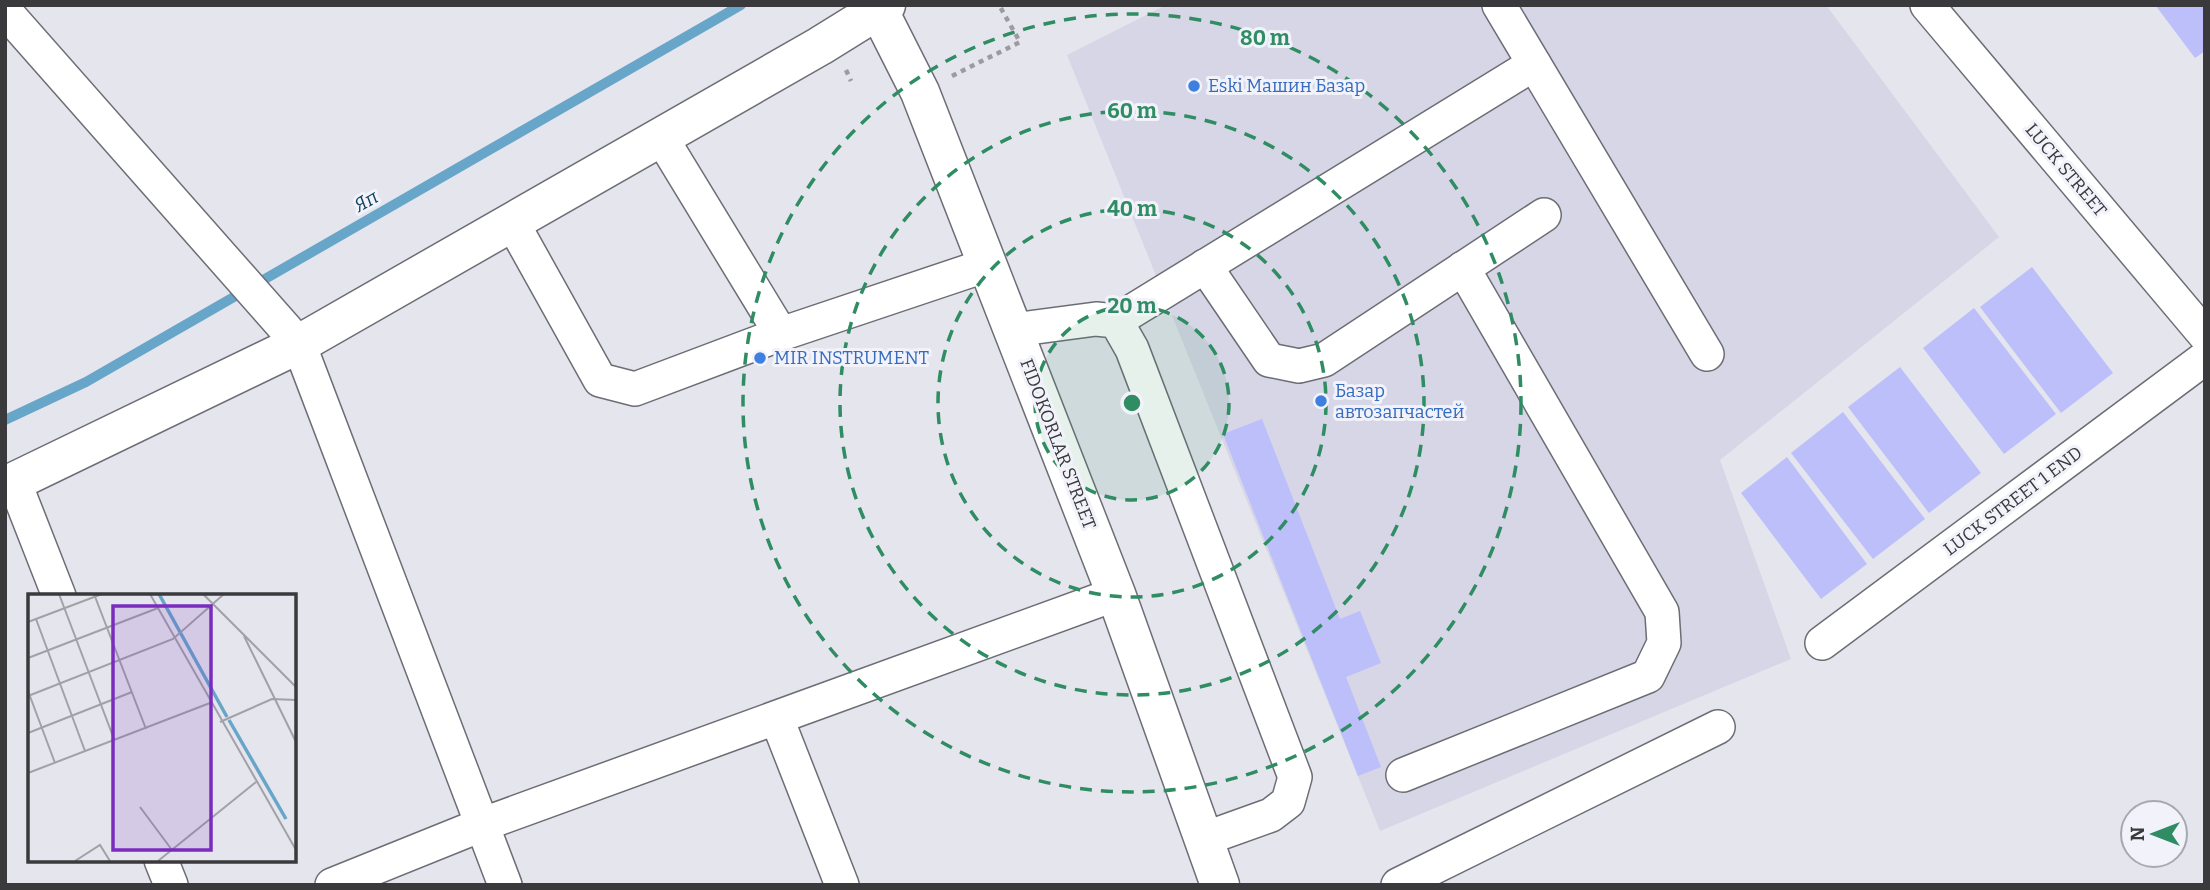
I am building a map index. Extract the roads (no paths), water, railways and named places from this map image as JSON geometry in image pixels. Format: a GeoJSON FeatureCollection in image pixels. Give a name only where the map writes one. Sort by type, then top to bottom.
{"type":"FeatureCollection","features":[{"type":"Feature","properties":{"kind":"main road","name":"FIDOKORLAR STREET"},"geometry":{"type":"LineString","coordinates":[[882,7],[920,92],[1116,594],[1204,839],[1212,883]]}},
{"type":"Feature","properties":{"kind":"main road"},"geometry":{"type":"LineString","coordinates":[[10,483],[299,344],[882,7]]}},
{"type":"Feature","properties":{"kind":"street"},"geometry":{"type":"LineString","coordinates":[[1499,5],[1707,354]]}},
{"type":"Feature","properties":{"kind":"street","name":"LUCK STREET"},"geometry":{"type":"LineString","coordinates":[[1927,5],[2205,335]]}},
{"type":"Feature","properties":{"kind":"street"},"geometry":{"type":"LineString","coordinates":[[5,11],[299,344],[505,885]]}},
{"type":"Feature","properties":{"kind":"street"},"geometry":{"type":"LineString","coordinates":[[1013,330],[1096,319],[1116,321],[1534,64]]}},
{"type":"Feature","properties":{"kind":"street"},"geometry":{"type":"LineString","coordinates":[[661,137],[781,334]]}},
{"type":"Feature","properties":{"kind":"street"},"geometry":{"type":"LineString","coordinates":[[1205,266],[1269,360],[1299,366],[1324,360],[1544,215]]}},
{"type":"Feature","properties":{"kind":"street"},"geometry":{"type":"LineString","coordinates":[[512,222],[600,380],[635,389],[781,334],[987,265]]}},
{"type":"Feature","properties":{"kind":"street"},"geometry":{"type":"LineString","coordinates":[[1403,775],[1648,676],[1664,643],[1662,612],[1463,268]]}},
{"type":"Feature","properties":{"kind":"street"},"geometry":{"type":"LineString","coordinates":[[1116,321],[1132,349],[1294,777],[1288,802],[1271,815],[1204,839]]}},
{"type":"Feature","properties":{"kind":"street","name":"LUCK STREET 1 END"},"geometry":{"type":"LineString","coordinates":[[1822,643],[2205,358]]}},
{"type":"Feature","properties":{"kind":"street"},"geometry":{"type":"LineString","coordinates":[[10,483],[58,594]]}},
{"type":"Feature","properties":{"kind":"street"},"geometry":{"type":"LineString","coordinates":[[332,885],[481,825],[1116,594]]}},
{"type":"Feature","properties":{"kind":"street"},"geometry":{"type":"LineString","coordinates":[[777,719],[842,885]]}},
{"type":"Feature","properties":{"kind":"street"},"geometry":{"type":"LineString","coordinates":[[1398,885],[1718,727]]}},
{"type":"Feature","properties":{"kind":"street"},"geometry":{"type":"LineString","coordinates":[[162,862],[170,885]]}},
{"type":"Feature","properties":{"kind":"waterway","name":"Яп"},"geometry":{"type":"LineString","coordinates":[[5,420],[86,382],[741,5]]}},
{"type":"Feature","properties":{"kind":"place","name":"Eski Машин Базар"},"geometry":{"type":"Point","coordinates":[1194,86]}},
{"type":"Feature","properties":{"kind":"place","name":"MIR INSTRUMENT"},"geometry":{"type":"Point","coordinates":[760,358]}},
{"type":"Feature","properties":{"kind":"place","name":"Базар автозапчастей"},"geometry":{"type":"Point","coordinates":[1321,401]}}]}
